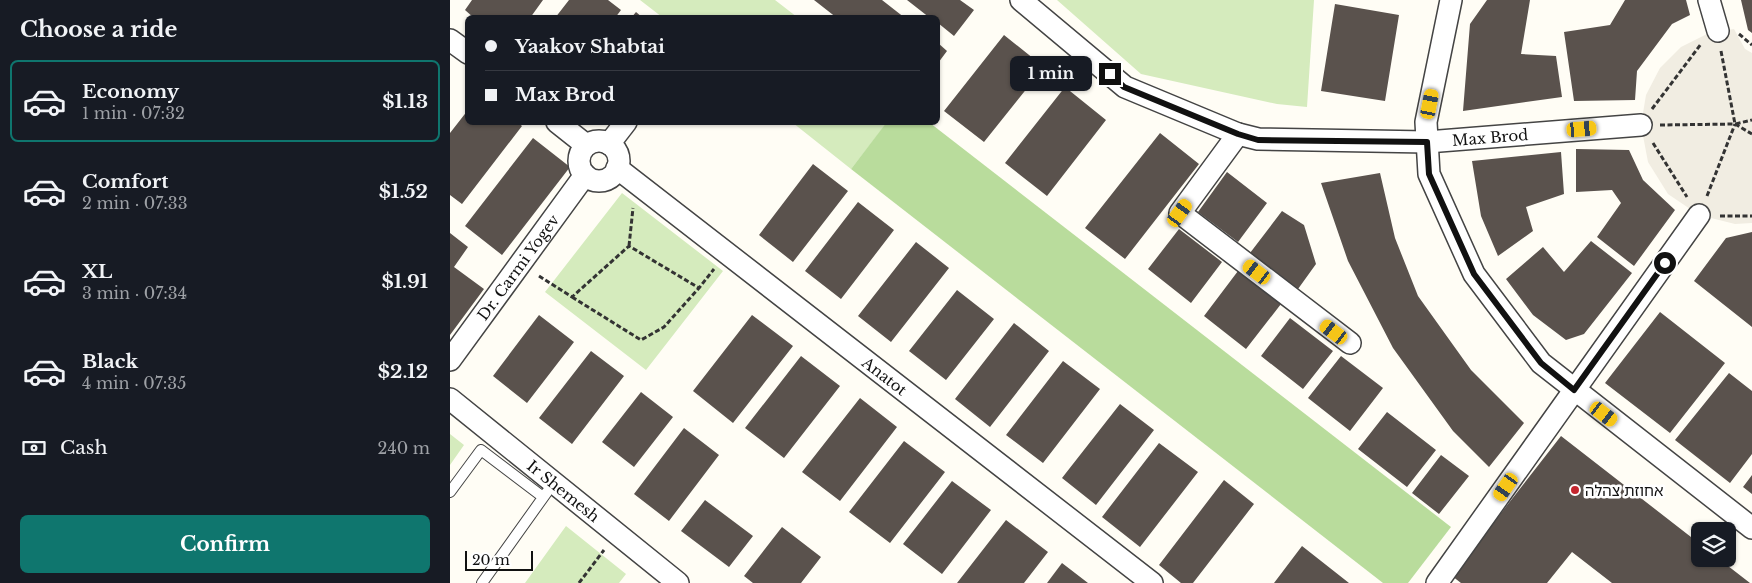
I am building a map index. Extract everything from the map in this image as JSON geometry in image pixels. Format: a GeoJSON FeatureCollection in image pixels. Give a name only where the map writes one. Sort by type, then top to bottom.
{"type":"FeatureCollection","features":[{"type":"Feature","properties":{"kind":"street","name":"Max Brod"},"geometry":{"type":"LineString","coordinates":[[1021,0],[1124,87],[1238,134],[1258,140],[1427,142],[1641,125]]}},
{"type":"Feature","properties":{"kind":"street"},"geometry":{"type":"LineString","coordinates":[[1451,0],[1426,122],[1429,174],[1474,274],[1541,363],[1752,528]]}},
{"type":"Feature","properties":{"kind":"street"},"geometry":{"type":"LineString","coordinates":[[1709,0],[1718,31]]}},
{"type":"Feature","properties":{"kind":"street"},"geometry":{"type":"LineString","coordinates":[[450,40],[465,51]]}},
{"type":"Feature","properties":{"kind":"street"},"geometry":{"type":"LineString","coordinates":[[561,125],[586,145]]}},
{"type":"Feature","properties":{"kind":"street"},"geometry":{"type":"LineString","coordinates":[[609,144],[624,125]]}},
{"type":"Feature","properties":{"kind":"street"},"geometry":{"type":"LineString","coordinates":[[1238,134],[1180,213],[1350,344]]}},
{"type":"Feature","properties":{"kind":"street"},"geometry":{"type":"LineString","coordinates":[[596,140],[609,144],[617,153],[615,173],[606,179],[593,180],[585,175],[578,162],[580,154],[586,145],[596,140]]}},
{"type":"Feature","properties":{"kind":"street","name":"Anatot"},"geometry":{"type":"LineString","coordinates":[[617,168],[1152,583]]}},
{"type":"Feature","properties":{"kind":"street","name":"Dr. Carmi Yogev"},"geometry":{"type":"LineString","coordinates":[[450,360],[585,175]]}},
{"type":"Feature","properties":{"kind":"street"},"geometry":{"type":"LineString","coordinates":[[1437,583],[1699,215]]}},
{"type":"Feature","properties":{"kind":"street","name":"Ir Shemesh"},"geometry":{"type":"LineString","coordinates":[[450,399],[549,490],[616,534],[678,583]]}},
{"type":"Feature","properties":{"kind":"lane"},"geometry":{"type":"LineString","coordinates":[[450,492],[481,450],[549,490],[482,583]]}},
{"type":"Feature","properties":{"kind":"path"},"geometry":{"type":"LineString","coordinates":[[1641,125],[1708,33],[1734,29],[1752,45]]}},
{"type":"Feature","properties":{"kind":"path"},"geometry":{"type":"LineString","coordinates":[[1699,215],[1735,124],[1718,31]]}},
{"type":"Feature","properties":{"kind":"path"},"geometry":{"type":"LineString","coordinates":[[1641,125],[1735,124],[1752,120]]}},
{"type":"Feature","properties":{"kind":"path"},"geometry":{"type":"LineString","coordinates":[[1735,124],[1752,134]]}},
{"type":"Feature","properties":{"kind":"path"},"geometry":{"type":"LineString","coordinates":[[1641,125],[1699,215]]}},
{"type":"Feature","properties":{"kind":"path"},"geometry":{"type":"LineString","coordinates":[[572,297],[629,246],[636,182]]}},
{"type":"Feature","properties":{"kind":"path"},"geometry":{"type":"LineString","coordinates":[[1699,215],[1752,216]]}},
{"type":"Feature","properties":{"kind":"path"},"geometry":{"type":"LineString","coordinates":[[629,246],[699,288]]}},
{"type":"Feature","properties":{"kind":"path"},"geometry":{"type":"LineString","coordinates":[[520,264],[641,340],[664,327],[727,253]]}},
{"type":"Feature","properties":{"kind":"path"},"geometry":{"type":"LineString","coordinates":[[580,583],[616,534]]}},
{"type":"Feature","properties":{"kind":"green space"},"geometry":{"type":"Polygon","coordinates":[[[640,0],[775,0],[794,15],[659,15],[640,0]]]}},
{"type":"Feature","properties":{"kind":"green space"},"geometry":{"type":"Polygon","coordinates":[[[1057,0],[1314,0],[1307,107],[1277,104],[1141,74],[1057,0]]]}},
{"type":"Feature","properties":{"kind":"green space"},"geometry":{"type":"Polygon","coordinates":[[[796,125],[885,125],[851,169],[796,125]]]}},
{"type":"Feature","properties":{"kind":"green space"},"geometry":{"type":"Polygon","coordinates":[[[885,125],[933,125],[1451,527],[1408,583],[1383,583],[851,169],[885,125]]]}},
{"type":"Feature","properties":{"kind":"green space"},"geometry":{"type":"Polygon","coordinates":[[[622,193],[723,271],[646,370],[545,292],[622,193]]]}},
{"type":"Feature","properties":{"kind":"green space"},"geometry":{"type":"Polygon","coordinates":[[[450,434],[464,445],[450,465],[450,434]]]}},
{"type":"Feature","properties":{"kind":"green space"},"geometry":{"type":"Polygon","coordinates":[[[566,526],[626,574],[619,583],[525,583],[566,526]]]}},
{"type":"Feature","properties":{"kind":"shaded area"},"geometry":{"type":"Polygon","coordinates":[[[1734,29],[1745,49],[1752,53],[1752,223],[1735,224],[1699,215],[1668,194],[1648,162],[1641,125],[1646,95],[1660,68],[1681,47],[1709,33],[1734,29]]]}},
{"type":"Feature","properties":{"kind":"building"},"geometry":{"type":"Polygon","coordinates":[[[472,0],[543,0],[532,15],[471,15],[465,10],[472,0]]]}},
{"type":"Feature","properties":{"kind":"building"},"geometry":{"type":"Polygon","coordinates":[[[569,0],[608,0],[621,10],[617,15],[557,15],[569,0]]]}},
{"type":"Feature","properties":{"kind":"building"},"geometry":{"type":"Polygon","coordinates":[[[814,0],[882,0],[901,15],[833,15],[814,0]]]}},
{"type":"Feature","properties":{"kind":"building"},"geometry":{"type":"Polygon","coordinates":[[[907,0],[960,0],[974,10],[954,36],[940,25],[940,15],[926,15],[907,0]]]}},
{"type":"Feature","properties":{"kind":"building"},"geometry":{"type":"Polygon","coordinates":[[[1487,0],[1530,0],[1521,54],[1556,56],[1562,97],[1463,111],[1470,24],[1487,0]]]}},
{"type":"Feature","properties":{"kind":"building"},"geometry":{"type":"Polygon","coordinates":[[[1625,0],[1686,0],[1690,15],[1672,24],[1637,71],[1635,100],[1574,101],[1564,32],[1610,25],[1625,0]]]}},
{"type":"Feature","properties":{"kind":"building"},"geometry":{"type":"Polygon","coordinates":[[[1741,0],[1752,0],[1752,33],[1748,30],[1741,0]]]}},
{"type":"Feature","properties":{"kind":"building"},"geometry":{"type":"Polygon","coordinates":[[[1335,4],[1399,15],[1385,101],[1321,91],[1335,4]]]}},
{"type":"Feature","properties":{"kind":"building"},"geometry":{"type":"Polygon","coordinates":[[[1004,35],[1044,67],[984,142],[944,111],[1004,35]]]}},
{"type":"Feature","properties":{"kind":"building"},"geometry":{"type":"Polygon","coordinates":[[[940,45],[947,51],[940,60],[940,45]]]}},
{"type":"Feature","properties":{"kind":"building"},"geometry":{"type":"Polygon","coordinates":[[[1065,87],[1106,120],[1047,196],[1005,163],[1065,87]]]}},
{"type":"Feature","properties":{"kind":"building"},"geometry":{"type":"Polygon","coordinates":[[[465,114],[465,125],[522,126],[462,204],[450,195],[450,133],[465,114]]]}},
{"type":"Feature","properties":{"kind":"building"},"geometry":{"type":"Polygon","coordinates":[[[1160,133],[1199,164],[1125,259],[1085,228],[1160,133]]]}},
{"type":"Feature","properties":{"kind":"building"},"geometry":{"type":"Polygon","coordinates":[[[533,138],[570,167],[502,255],[465,226],[533,138]]]}},
{"type":"Feature","properties":{"kind":"building"},"geometry":{"type":"Polygon","coordinates":[[[1576,149],[1629,150],[1643,180],[1675,210],[1634,266],[1597,237],[1621,203],[1612,190],[1576,192],[1576,149]]]}},
{"type":"Feature","properties":{"kind":"building"},"geometry":{"type":"Polygon","coordinates":[[[1561,152],[1564,194],[1526,207],[1533,231],[1498,256],[1481,216],[1472,161],[1561,152]]]}},
{"type":"Feature","properties":{"kind":"building"},"geometry":{"type":"Polygon","coordinates":[[[813,164],[848,191],[793,262],[759,235],[813,164]]]}},
{"type":"Feature","properties":{"kind":"building"},"geometry":{"type":"Polygon","coordinates":[[[1227,172],[1267,203],[1238,242],[1198,212],[1227,172]]]}},
{"type":"Feature","properties":{"kind":"building"},"geometry":{"type":"Polygon","coordinates":[[[1380,173],[1395,238],[1418,296],[1471,370],[1524,423],[1489,467],[1453,431],[1393,348],[1348,261],[1321,183],[1380,173]]]}},
{"type":"Feature","properties":{"kind":"building"},"geometry":{"type":"Polygon","coordinates":[[[858,202],[894,230],[841,299],[805,271],[858,202]]]}},
{"type":"Feature","properties":{"kind":"building"},"geometry":{"type":"Polygon","coordinates":[[[1282,211],[1304,225],[1316,264],[1298,289],[1250,253],[1282,211]]]}},
{"type":"Feature","properties":{"kind":"building"},"geometry":{"type":"Polygon","coordinates":[[[1179,229],[1222,262],[1191,303],[1148,269],[1179,229]]]}},
{"type":"Feature","properties":{"kind":"building"},"geometry":{"type":"Polygon","coordinates":[[[1752,232],[1752,327],[1694,281],[1726,238],[1752,232]]]}},
{"type":"Feature","properties":{"kind":"building"},"geometry":{"type":"Polygon","coordinates":[[[450,233],[468,247],[454,267],[484,289],[450,335],[450,233]]]}},
{"type":"Feature","properties":{"kind":"building"},"geometry":{"type":"Polygon","coordinates":[[[1591,241],[1632,273],[1584,334],[1566,340],[1533,315],[1506,279],[1543,247],[1564,272],[1591,241]]]}},
{"type":"Feature","properties":{"kind":"building"},"geometry":{"type":"Polygon","coordinates":[[[916,242],[949,268],[891,342],[858,316],[916,242]]]}},
{"type":"Feature","properties":{"kind":"building"},"geometry":{"type":"Polygon","coordinates":[[[1238,271],[1281,304],[1246,349],[1204,316],[1238,271]]]}},
{"type":"Feature","properties":{"kind":"building"},"geometry":{"type":"Polygon","coordinates":[[[957,290],[994,319],[946,380],[909,351],[957,290]]]}},
{"type":"Feature","properties":{"kind":"building"},"geometry":{"type":"Polygon","coordinates":[[[1660,312],[1725,363],[1670,433],[1605,383],[1660,312]]]}},
{"type":"Feature","properties":{"kind":"building"},"geometry":{"type":"Polygon","coordinates":[[[539,315],[574,342],[527,403],[493,376],[539,315]]]}},
{"type":"Feature","properties":{"kind":"building"},"geometry":{"type":"Polygon","coordinates":[[[752,315],[793,346],[733,423],[693,391],[752,315]]]}},
{"type":"Feature","properties":{"kind":"building"},"geometry":{"type":"Polygon","coordinates":[[[1290,318],[1333,351],[1303,389],[1261,356],[1290,318]]]}},
{"type":"Feature","properties":{"kind":"building"},"geometry":{"type":"Polygon","coordinates":[[[1014,323],[1049,351],[990,427],[955,399],[1014,323]]]}},
{"type":"Feature","properties":{"kind":"building"},"geometry":{"type":"Polygon","coordinates":[[[591,351],[624,376],[572,444],[539,418],[591,351]]]}},
{"type":"Feature","properties":{"kind":"building"},"geometry":{"type":"Polygon","coordinates":[[[801,356],[840,386],[784,458],[745,428],[801,356]]]}},
{"type":"Feature","properties":{"kind":"building"},"geometry":{"type":"Polygon","coordinates":[[[1341,356],[1383,388],[1350,431],[1308,398],[1341,356]]]}},
{"type":"Feature","properties":{"kind":"building"},"geometry":{"type":"Polygon","coordinates":[[[1063,361],[1100,389],[1043,463],[1006,435],[1063,361]]]}},
{"type":"Feature","properties":{"kind":"building"},"geometry":{"type":"Polygon","coordinates":[[[1729,373],[1752,391],[1752,454],[1730,483],[1675,440],[1729,373]]]}},
{"type":"Feature","properties":{"kind":"building"},"geometry":{"type":"Polygon","coordinates":[[[641,392],[673,417],[634,467],[602,442],[641,392]]]}},
{"type":"Feature","properties":{"kind":"building"},"geometry":{"type":"Polygon","coordinates":[[[860,398],[897,427],[840,501],[802,472],[860,398]]]}},
{"type":"Feature","properties":{"kind":"building"},"geometry":{"type":"Polygon","coordinates":[[[1120,404],[1154,430],[1096,505],[1062,478],[1120,404]]]}},
{"type":"Feature","properties":{"kind":"building"},"geometry":{"type":"Polygon","coordinates":[[[1387,412],[1436,450],[1407,487],[1358,449],[1387,412]]]}},
{"type":"Feature","properties":{"kind":"building"},"geometry":{"type":"Polygon","coordinates":[[[684,428],[719,455],[669,521],[634,494],[684,428]]]}},
{"type":"Feature","properties":{"kind":"building","name":"אחוזת צהלה"},"geometry":{"type":"Polygon","coordinates":[[[1561,436],[1691,537],[1691,567],[1729,567],[1750,583],[1612,583],[1572,552],[1547,583],[1461,583],[1452,576],[1561,436]]]}},
{"type":"Feature","properties":{"kind":"building"},"geometry":{"type":"Polygon","coordinates":[[[904,441],[945,472],[890,543],[849,512],[904,441]]]}},
{"type":"Feature","properties":{"kind":"building"},"geometry":{"type":"Polygon","coordinates":[[[1159,443],[1198,472],[1140,547],[1102,517],[1159,443]]]}},
{"type":"Feature","properties":{"kind":"building"},"geometry":{"type":"Polygon","coordinates":[[[1441,455],[1469,476],[1439,514],[1412,493],[1441,455]]]}},
{"type":"Feature","properties":{"kind":"building"},"geometry":{"type":"Polygon","coordinates":[[[1752,475],[1752,494],[1743,487],[1752,475]]]}},
{"type":"Feature","properties":{"kind":"building"},"geometry":{"type":"Polygon","coordinates":[[[1224,480],[1254,504],[1193,583],[1181,583],[1159,565],[1224,480]]]}},
{"type":"Feature","properties":{"kind":"building"},"geometry":{"type":"Polygon","coordinates":[[[952,481],[991,510],[942,574],[903,544],[952,481]]]}},
{"type":"Feature","properties":{"kind":"building"},"geometry":{"type":"Polygon","coordinates":[[[705,500],[753,536],[729,567],[681,531],[705,500]]]}},
{"type":"Feature","properties":{"kind":"building"},"geometry":{"type":"Polygon","coordinates":[[[1006,520],[1048,552],[1024,583],[957,583],[1006,520]]]}},
{"type":"Feature","properties":{"kind":"building"},"geometry":{"type":"Polygon","coordinates":[[[782,527],[821,557],[801,583],[753,583],[744,576],[782,527]]]}},
{"type":"Feature","properties":{"kind":"building"},"geometry":{"type":"Polygon","coordinates":[[[1302,546],[1349,583],[1274,583],[1302,546]]]}},
{"type":"Feature","properties":{"kind":"building"},"geometry":{"type":"Polygon","coordinates":[[[1062,563],[1088,583],[1047,583],[1062,563]]]}},
{"type":"Feature","properties":{"kind":"place","name":"אחוזת צהלה"},"geometry":{"type":"Point","coordinates":[1575,490]}},
{"type":"Feature","properties":{"kind":"route"},"geometry":{"type":"LineString","coordinates":[[1110,74],[1124,87],[1238,134],[1258,140],[1427,142],[1429,174],[1474,274],[1541,363],[1574,390],[1665,263]]}}]}
